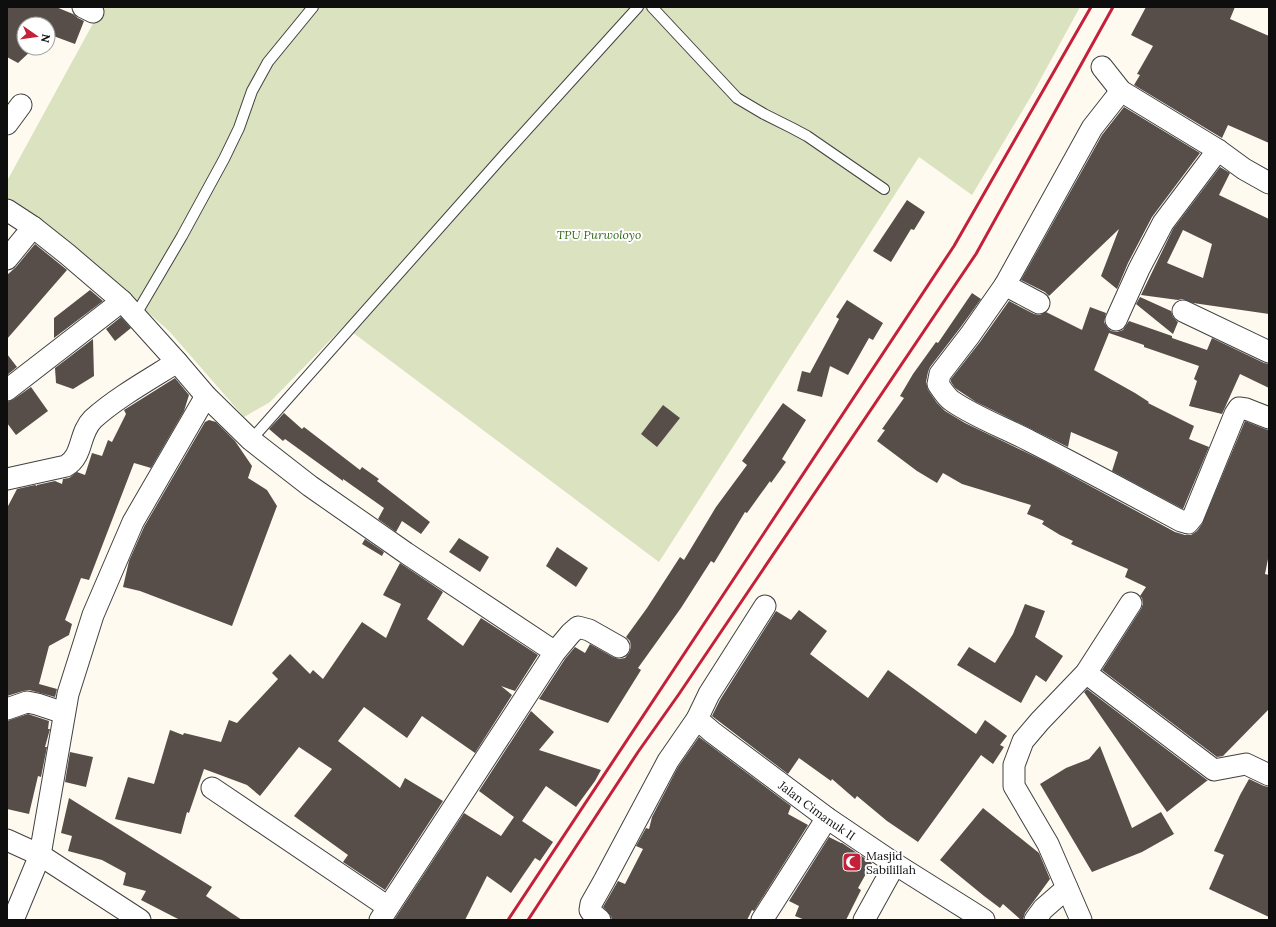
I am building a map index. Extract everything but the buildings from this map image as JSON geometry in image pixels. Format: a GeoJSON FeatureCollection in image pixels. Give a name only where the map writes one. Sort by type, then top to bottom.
{"type":"FeatureCollection","features":[{"type":"Feature","properties":{"kind":"street"},"geometry":{"type":"LineString","coordinates":[[1102,67],[1121,91],[1218,150],[1244,169],[1269,183]]}},
{"type":"Feature","properties":{"kind":"street"},"geometry":{"type":"LineString","coordinates":[[1121,91],[1092,128],[1006,285],[940,374],[938,384],[950,400],[992,423],[1029,440],[1098,476],[1181,521],[1188,523],[1192,517],[1235,414],[1239,408],[1246,409],[1269,418]]}},
{"type":"Feature","properties":{"kind":"street"},"geometry":{"type":"LineString","coordinates":[[7,124],[21,105]]}},
{"type":"Feature","properties":{"kind":"street"},"geometry":{"type":"LineString","coordinates":[[1116,320],[1139,269],[1163,223],[1218,150]]}},
{"type":"Feature","properties":{"kind":"street"},"geometry":{"type":"LineString","coordinates":[[7,210],[33,227],[68,254],[122,301],[206,396],[251,440],[310,486],[406,553],[555,652]]}},
{"type":"Feature","properties":{"kind":"street"},"geometry":{"type":"LineString","coordinates":[[7,258],[33,227]]}},
{"type":"Feature","properties":{"kind":"street"},"geometry":{"type":"LineString","coordinates":[[1006,285],[1039,303]]}},
{"type":"Feature","properties":{"kind":"street"},"geometry":{"type":"LineString","coordinates":[[7,390],[122,301]]}},
{"type":"Feature","properties":{"kind":"street"},"geometry":{"type":"LineString","coordinates":[[1183,311],[1269,352]]}},
{"type":"Feature","properties":{"kind":"street"},"geometry":{"type":"LineString","coordinates":[[7,479],[66,466],[72,462],[78,455],[83,433],[94,419],[112,404],[177,362]]}},
{"type":"Feature","properties":{"kind":"street"},"geometry":{"type":"LineString","coordinates":[[13,920],[40,855],[68,694],[92,616],[133,522],[206,396]]}},
{"type":"Feature","properties":{"kind":"street"},"geometry":{"type":"LineString","coordinates":[[1081,920],[1048,844],[1014,786],[1014,765],[1023,741],[1086,673],[1131,603]]}},
{"type":"Feature","properties":{"kind":"street"},"geometry":{"type":"LineString","coordinates":[[600,920],[590,910],[591,904],[668,761],[697,718],[709,694],[765,606]]}},
{"type":"Feature","properties":{"kind":"street"},"geometry":{"type":"LineString","coordinates":[[212,788],[384,913],[555,652],[571,633],[578,627],[589,630],[620,647]]}},
{"type":"Feature","properties":{"kind":"street"},"geometry":{"type":"LineString","coordinates":[[1086,673],[1214,770],[1246,764],[1269,775]]}},
{"type":"Feature","properties":{"kind":"street"},"geometry":{"type":"LineString","coordinates":[[7,709],[27,702],[64,714]]}},
{"type":"Feature","properties":{"kind":"street","name":"Jalan Cimanuk II"},"geometry":{"type":"LineString","coordinates":[[697,718],[712,732],[827,818],[895,864],[984,920]]}},
{"type":"Feature","properties":{"kind":"street"},"geometry":{"type":"LineString","coordinates":[[762,920],[827,818]]}},
{"type":"Feature","properties":{"kind":"street"},"geometry":{"type":"LineString","coordinates":[[7,840],[40,855],[140,920]]}},
{"type":"Feature","properties":{"kind":"street"},"geometry":{"type":"LineString","coordinates":[[864,920],[895,864]]}},
{"type":"Feature","properties":{"kind":"street"},"geometry":{"type":"LineString","coordinates":[[1035,920],[1043,909],[1067,888]]}},
{"type":"Feature","properties":{"kind":"lane"},"geometry":{"type":"LineString","coordinates":[[135,316],[182,236],[224,159],[252,92],[268,62],[313,7]]}},
{"type":"Feature","properties":{"kind":"lane"},"geometry":{"type":"LineString","coordinates":[[251,440],[503,156],[638,7]]}},
{"type":"Feature","properties":{"kind":"lane"},"geometry":{"type":"LineString","coordinates":[[652,7],[736,98],[792,128],[884,189]]}},
{"type":"Feature","properties":{"kind":"green space","name":"TPU Purwoloyo"},"geometry":{"type":"Polygon","coordinates":[[[102,7],[1080,7],[1033,93],[972,195],[919,157],[659,562],[344,326],[270,402],[244,417],[169,331],[77,250],[7,201],[7,181],[102,7]]]}},
{"type":"Feature","properties":{"kind":"railway"},"geometry":{"type":"LineString","coordinates":[[508,920],[954,246],[1091,7]]}},
{"type":"Feature","properties":{"kind":"railway"},"geometry":{"type":"LineString","coordinates":[[528,920],[638,752],[679,694],[976,254],[1113,7]]}},
{"type":"Feature","properties":{"kind":"place","name":"Masjid Sabilillah"},"geometry":{"type":"Point","coordinates":[852,862]}}]}
